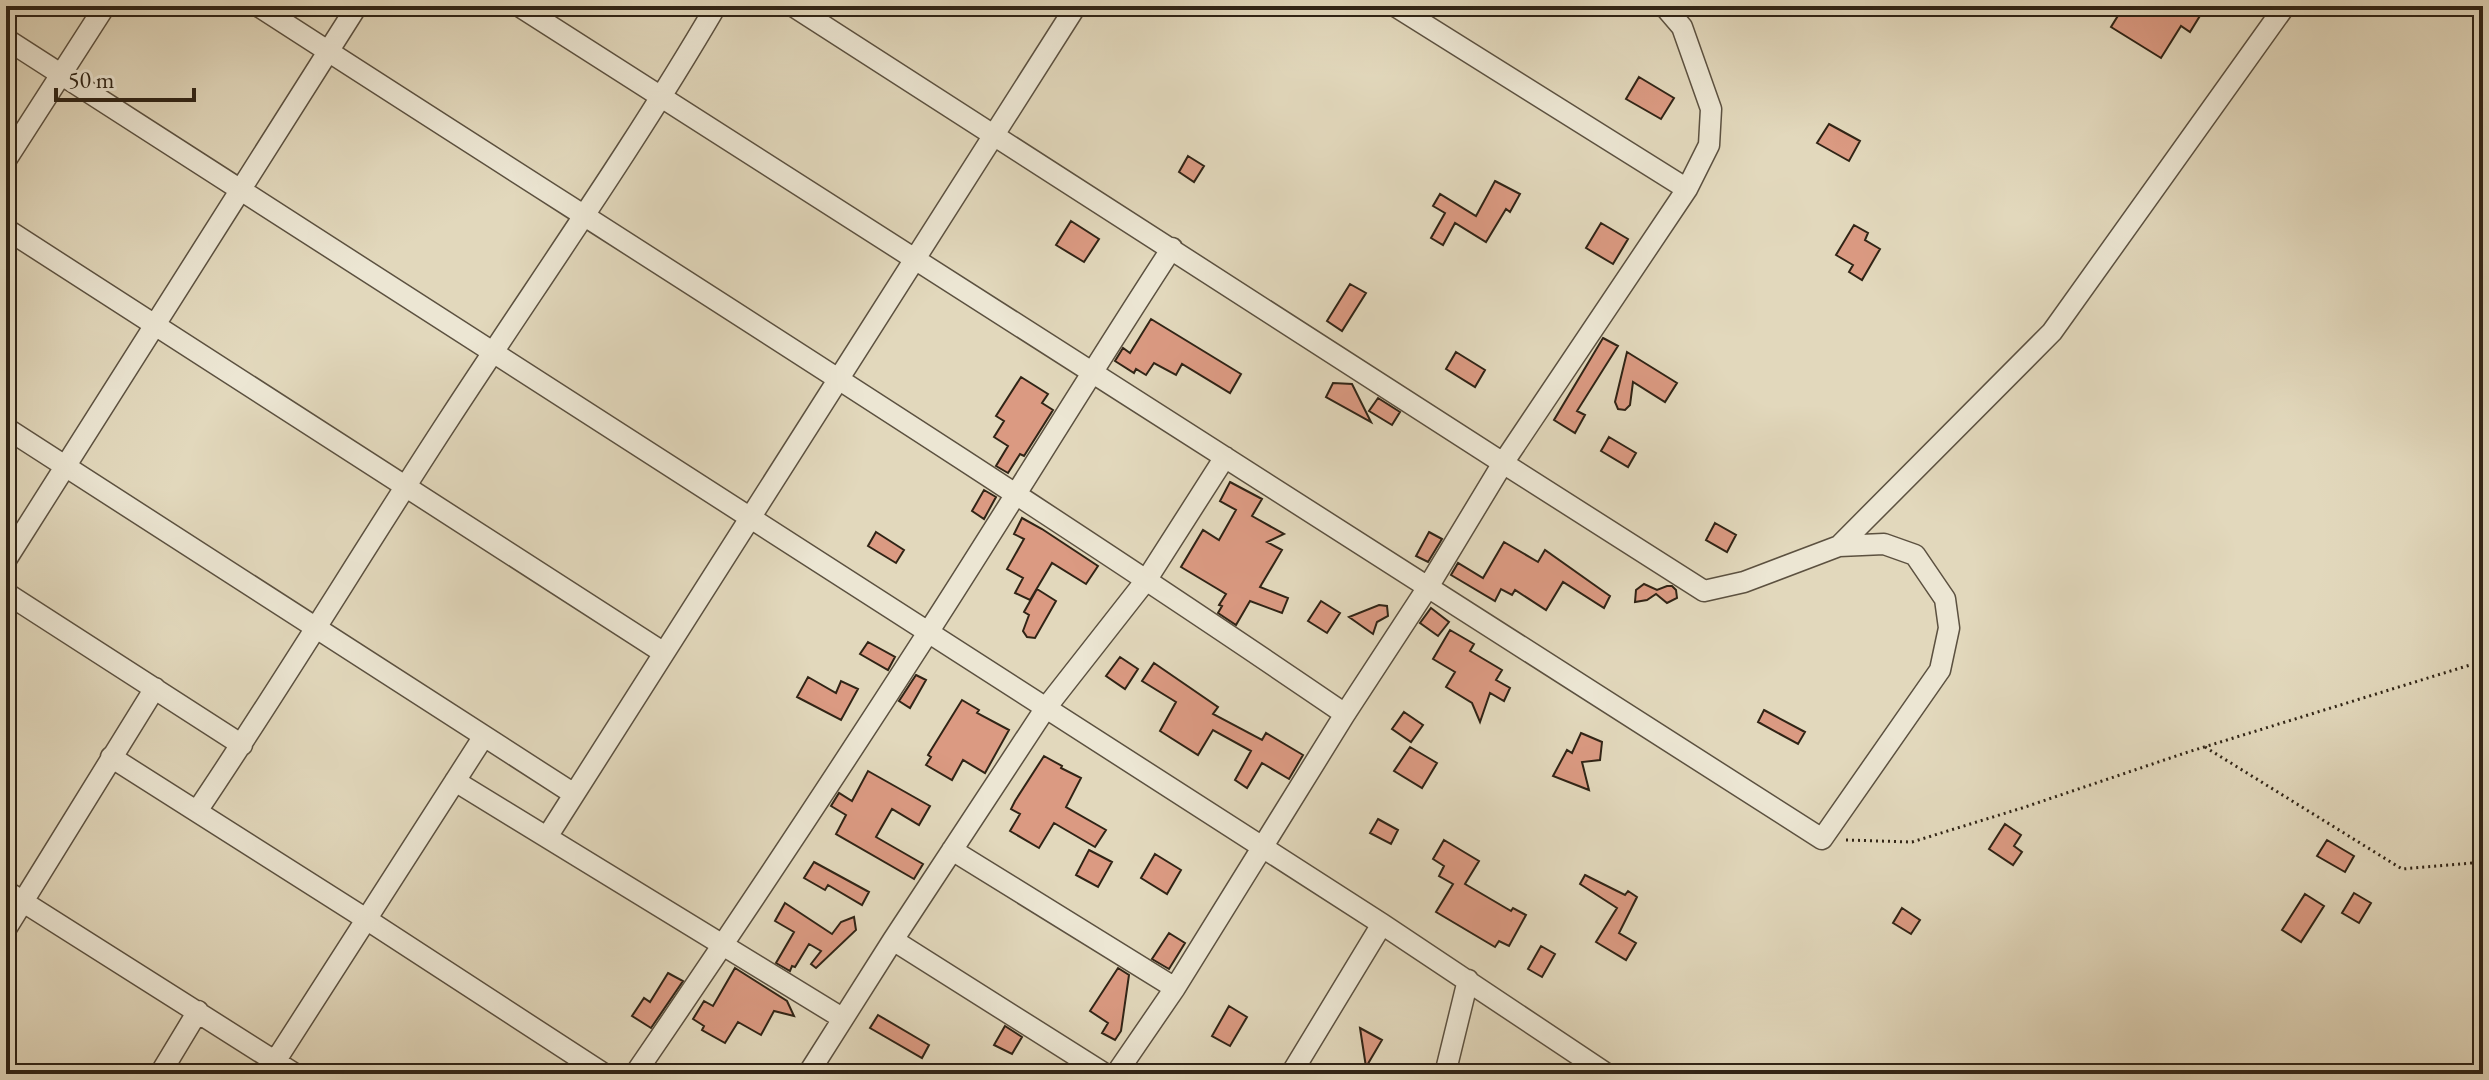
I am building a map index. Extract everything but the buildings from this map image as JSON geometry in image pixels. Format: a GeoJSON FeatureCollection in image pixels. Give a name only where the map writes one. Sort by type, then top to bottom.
{"type":"FeatureCollection","features":[{"type":"Feature","properties":{"kind":"street"},"geometry":{"type":"LineString","coordinates":[[6,160],[105,6]]}},
{"type":"Feature","properties":{"kind":"street"},"geometry":{"type":"LineString","coordinates":[[258,6],[1017,494],[1345,714]]}},
{"type":"Feature","properties":{"kind":"street"},"geometry":{"type":"LineString","coordinates":[[6,560],[357,6]]}},
{"type":"Feature","properties":{"kind":"street"},"geometry":{"type":"LineString","coordinates":[[519,6],[1822,839],[1940,670],[1949,628],[1945,599],[1915,555],[1884,544],[1839,546],[1744,582],[1704,591],[793,6]]}},
{"type":"Feature","properties":{"kind":"street"},"geometry":{"type":"LineString","coordinates":[[197,811],[662,97],[716,6]]}},
{"type":"Feature","properties":{"kind":"street"},"geometry":{"type":"LineString","coordinates":[[1395,6],[1687,189]]}},
{"type":"Feature","properties":{"kind":"street"},"geometry":{"type":"LineString","coordinates":[[1116,1074],[1175,988],[1503,463],[1687,189],[1709,145],[1711,109],[1682,27],[1664,6]]}},
{"type":"Feature","properties":{"kind":"street"},"geometry":{"type":"LineString","coordinates":[[1839,546],[2052,332],[2285,6]]}},
{"type":"Feature","properties":{"kind":"street"},"geometry":{"type":"LineString","coordinates":[[547,837],[1073,7]]}},
{"type":"Feature","properties":{"kind":"street"},"geometry":{"type":"LineString","coordinates":[[6,39],[929,631],[1045,709],[1468,980],[1607,1074]]}},
{"type":"Feature","properties":{"kind":"street"},"geometry":{"type":"LineString","coordinates":[[6,229],[664,653]]}},
{"type":"Feature","properties":{"kind":"street"},"geometry":{"type":"LineString","coordinates":[[635,1074],[929,631],[1172,248]]}},
{"type":"Feature","properties":{"kind":"street"},"geometry":{"type":"LineString","coordinates":[[6,428],[574,794]]}},
{"type":"Feature","properties":{"kind":"street"},"geometry":{"type":"LineString","coordinates":[[808,1074],[1045,709],[1147,579],[1225,457]]}},
{"type":"Feature","properties":{"kind":"street"},"geometry":{"type":"LineString","coordinates":[[6,593],[242,745]]}},
{"type":"Feature","properties":{"kind":"street"},"geometry":{"type":"LineString","coordinates":[[6,929],[15,896],[155,688]]}},
{"type":"Feature","properties":{"kind":"street"},"geometry":{"type":"LineString","coordinates":[[271,1068],[484,736]]}},
{"type":"Feature","properties":{"kind":"street"},"geometry":{"type":"LineString","coordinates":[[111,757],[604,1074]]}},
{"type":"Feature","properties":{"kind":"street"},"geometry":{"type":"LineString","coordinates":[[455,781],[842,1018]]}},
{"type":"Feature","properties":{"kind":"street"},"geometry":{"type":"LineString","coordinates":[[952,850],[1175,988]]}},
{"type":"Feature","properties":{"kind":"street"},"geometry":{"type":"LineString","coordinates":[[15,896],[198,1011],[271,1068],[295,1074]]}},
{"type":"Feature","properties":{"kind":"street"},"geometry":{"type":"LineString","coordinates":[[1291,1074],[1382,924]]}},
{"type":"Feature","properties":{"kind":"street"},"geometry":{"type":"LineString","coordinates":[[893,940],[1105,1074]]}},
{"type":"Feature","properties":{"kind":"street"},"geometry":{"type":"LineString","coordinates":[[1445,1074],[1468,980]]}},
{"type":"Feature","properties":{"kind":"street"},"geometry":{"type":"LineString","coordinates":[[160,1074],[198,1011]]}},
{"type":"Feature","properties":{"kind":"path"},"geometry":{"type":"LineString","coordinates":[[2483,183],[2477,190],[2483,250]]}},
{"type":"Feature","properties":{"kind":"path"},"geometry":{"type":"LineString","coordinates":[[1822,839],[1912,842],[2483,661]]}},
{"type":"Feature","properties":{"kind":"path"},"geometry":{"type":"LineString","coordinates":[[2205,747],[2402,869],[2483,862]]}}]}
